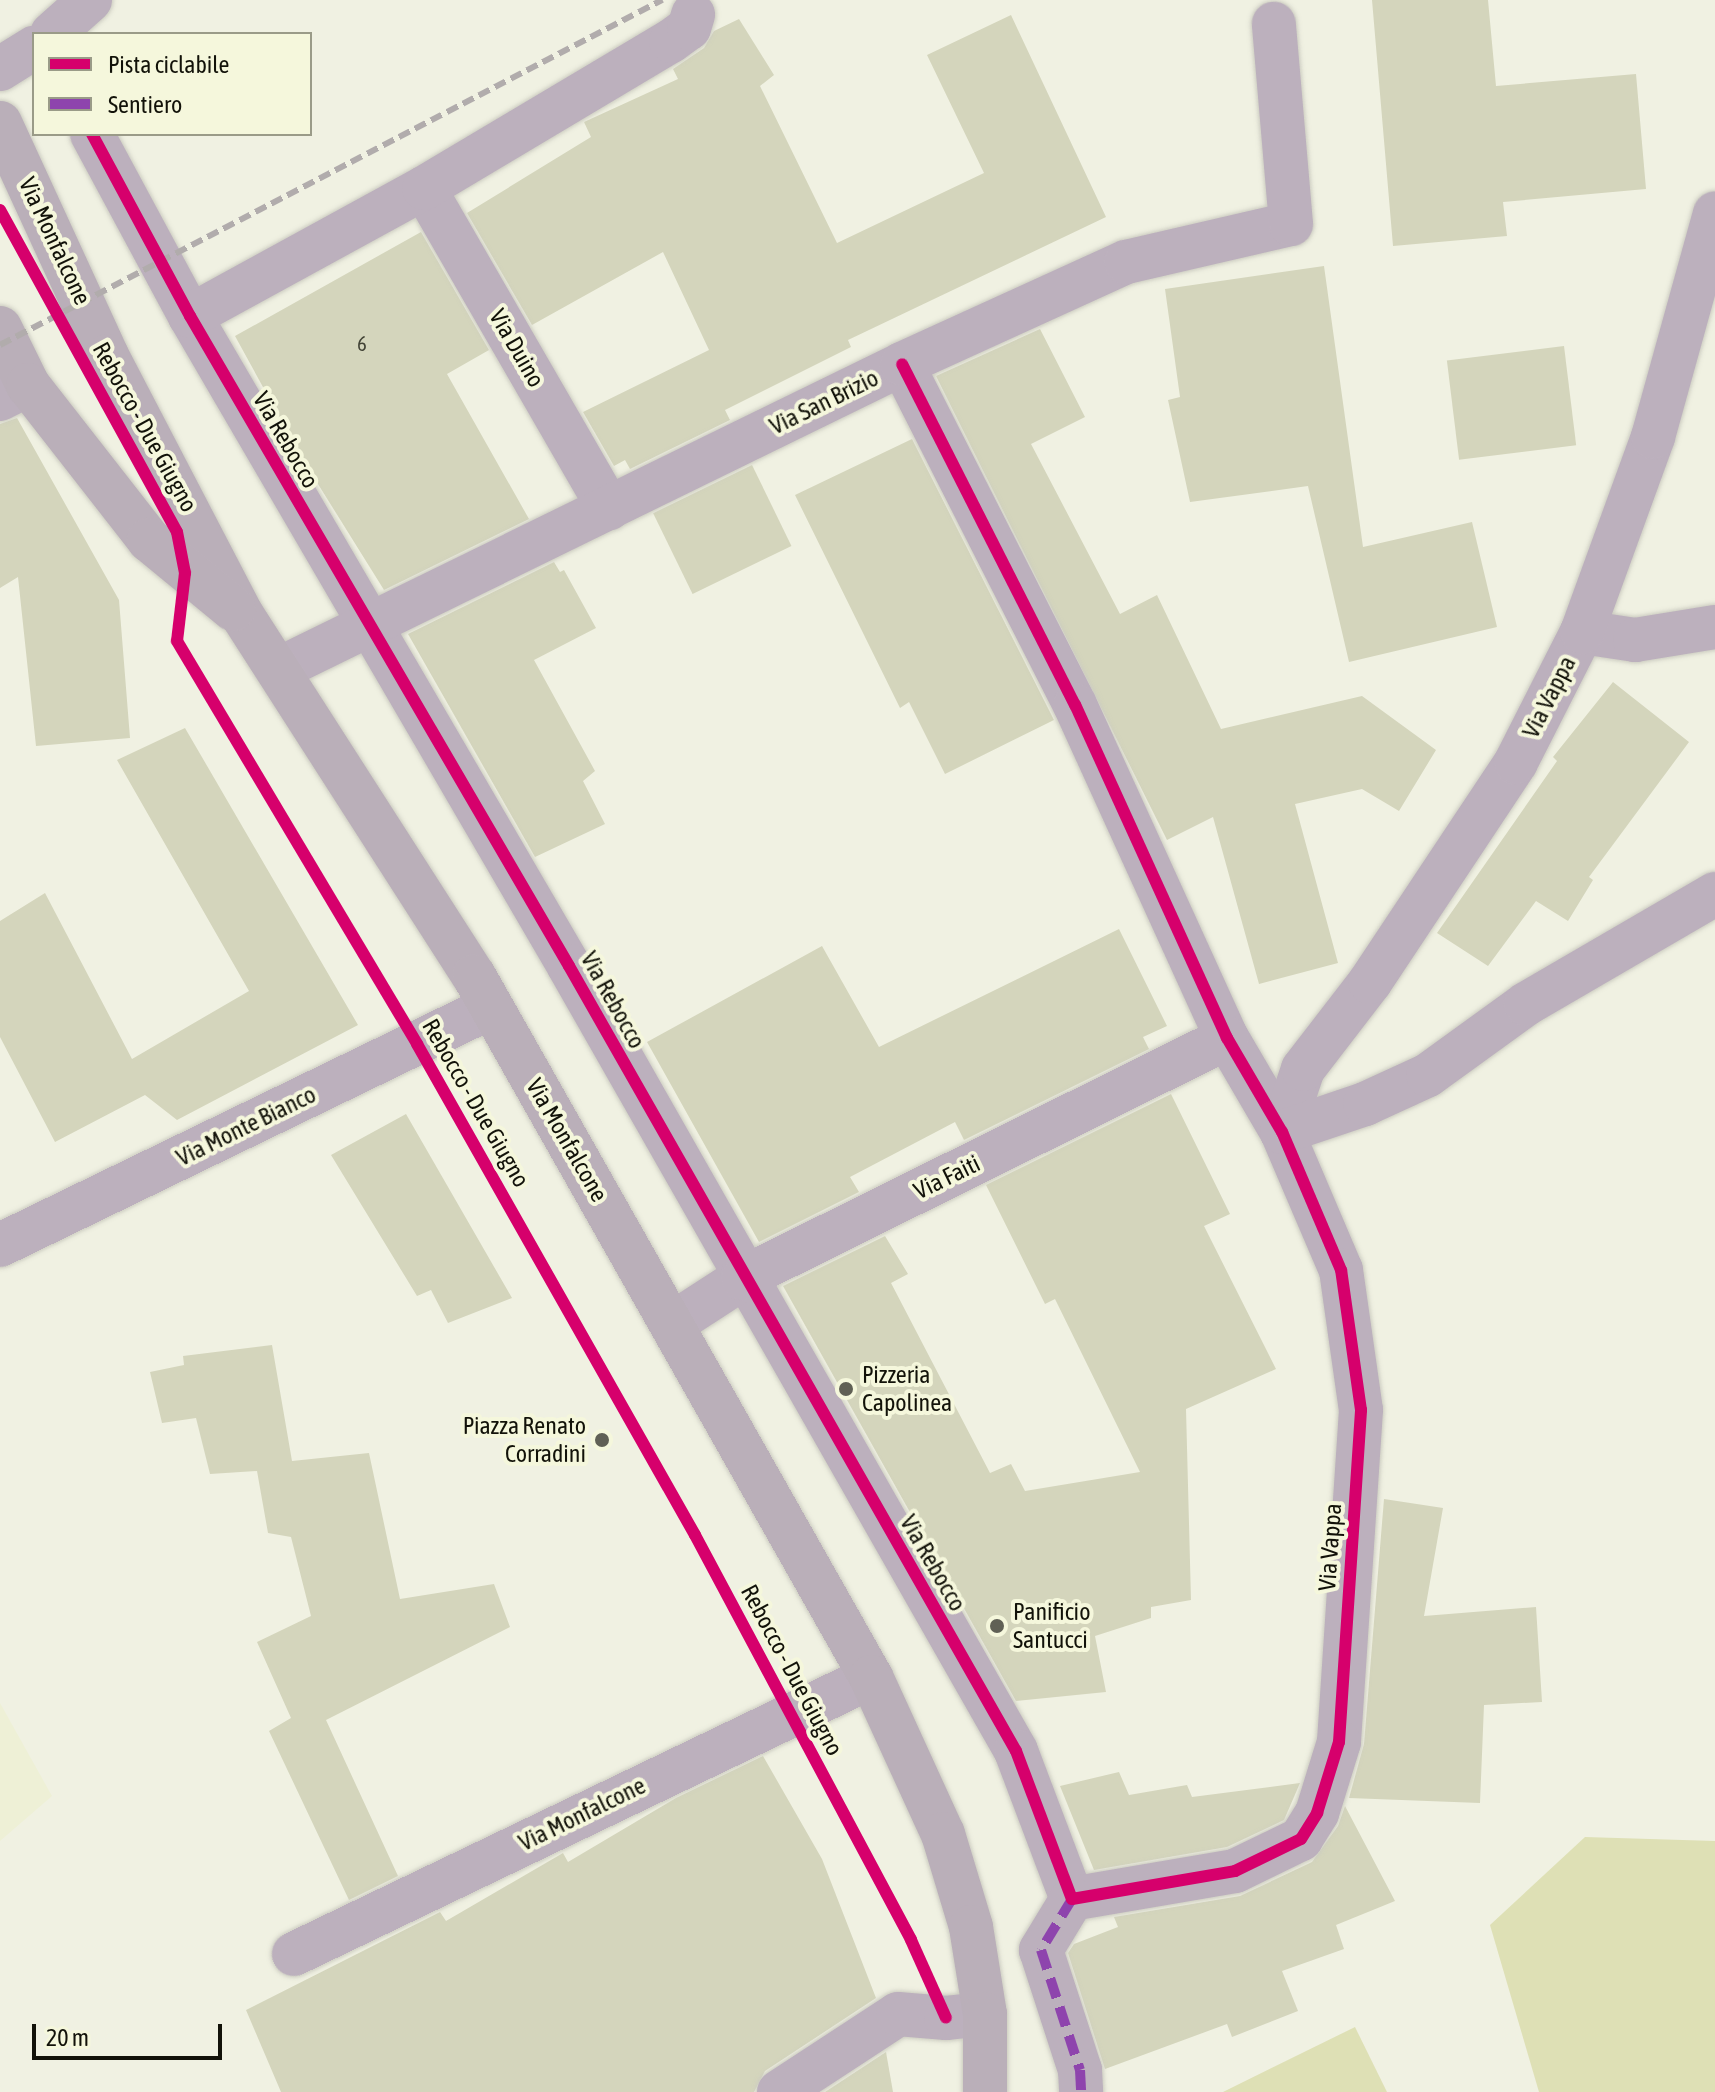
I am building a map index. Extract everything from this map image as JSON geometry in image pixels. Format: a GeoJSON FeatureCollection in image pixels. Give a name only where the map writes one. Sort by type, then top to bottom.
{"type":"FeatureCollection","features":[{"type":"Feature","properties":{"kind":"main road","name":"Via Monfalcone"},"geometry":{"type":"LineString","coordinates":[[0,123],[107,356],[242,615],[491,1007],[871,1677],[943,1834],[971,1927],[985,2014],[985,2092]]}},
{"type":"Feature","properties":{"kind":"main road","name":"Via Monfalcone"},"geometry":{"type":"LineString","coordinates":[[0,328],[14,392],[149,540],[242,615]]}},
{"type":"Feature","properties":{"kind":"street"},"geometry":{"type":"LineString","coordinates":[[54,32],[90,0]]}},
{"type":"Feature","properties":{"kind":"street"},"geometry":{"type":"LineString","coordinates":[[190,316],[424,188],[671,41],[689,28],[693,15]]}},
{"type":"Feature","properties":{"kind":"street","name":"Via San Brizio"},"geometry":{"type":"LineString","coordinates":[[279,669],[902,364],[1126,262],[1291,224],[1274,24]]}},
{"type":"Feature","properties":{"kind":"street"},"geometry":{"type":"LineString","coordinates":[[0,69],[32,49]]}},
{"type":"Feature","properties":{"kind":"street","name":"Via Rebocco"},"geometry":{"type":"LineString","coordinates":[[93,136],[190,316],[368,627],[569,966],[743,1278],[1016,1751],[1072,1899]]}},
{"type":"Feature","properties":{"kind":"street","name":"Via Duino"},"geometry":{"type":"LineString","coordinates":[[424,188],[609,508]]}},
{"type":"Feature","properties":{"kind":"street","name":"Via Vappa"},"geometry":{"type":"LineString","coordinates":[[1282,1132],[1303,1069],[1370,982],[1516,762],[1582,632],[1653,437],[1715,213]]}},
{"type":"Feature","properties":{"kind":"street","name":"Via Vappa"},"geometry":{"type":"LineString","coordinates":[[902,364],[1075,705],[1227,1038],[1282,1132],[1341,1270],[1361,1410],[1336,1763],[1301,1839],[1235,1871],[1072,1899]]}},
{"type":"Feature","properties":{"kind":"street"},"geometry":{"type":"LineString","coordinates":[[1582,632],[1635,640],[1715,627]]}},
{"type":"Feature","properties":{"kind":"street"},"geometry":{"type":"LineString","coordinates":[[1282,1132],[1365,1104],[1428,1075],[1526,1004],[1715,894]]}},
{"type":"Feature","properties":{"kind":"street","name":"Via Monte Bianco"},"geometry":{"type":"LineString","coordinates":[[0,1245],[491,1007]]}},
{"type":"Feature","properties":{"kind":"street","name":"Via Faiti"},"geometry":{"type":"LineString","coordinates":[[672,1324],[743,1278],[1227,1038]]}},
{"type":"Feature","properties":{"kind":"street","name":"Via Monfalcone"},"geometry":{"type":"LineString","coordinates":[[294,1954],[871,1677]]}},
{"type":"Feature","properties":{"kind":"street"},"geometry":{"type":"LineString","coordinates":[[1072,1899],[1041,1950],[1080,2070],[1081,2092]]}},
{"type":"Feature","properties":{"kind":"street"},"geometry":{"type":"LineString","coordinates":[[779,2092],[898,2014],[946,2018],[985,2014]]}},
{"type":"Feature","properties":{"kind":"shaded area"},"geometry":{"type":"Polygon","coordinates":[[[0,1703],[52,1796],[0,1841],[0,1703]]]}},
{"type":"Feature","properties":{"kind":"green space"},"geometry":{"type":"Polygon","coordinates":[[[1585,1837],[1715,1841],[1715,2092],[1539,2092],[1490,1925],[1585,1837]]]}},
{"type":"Feature","properties":{"kind":"green space"},"geometry":{"type":"Polygon","coordinates":[[[1355,2027],[1387,2092],[1223,2092],[1355,2027]]]}},
{"type":"Feature","properties":{"kind":"building"},"geometry":{"type":"Polygon","coordinates":[[[1372,0],[1488,0],[1496,86],[1636,74],[1646,189],[1503,202],[1507,236],[1393,246],[1372,0]]]}},
{"type":"Feature","properties":{"kind":"building"},"geometry":{"type":"Polygon","coordinates":[[[1011,15],[1106,217],[848,340],[851,347],[725,410],[730,420],[630,469],[625,460],[614,466],[583,412],[709,350],[663,252],[532,325],[467,213],[591,137],[584,122],[678,79],[673,69],[704,48],[714,31],[739,19],[774,75],[760,86],[837,243],[984,173],[927,55],[1011,15]]]}},
{"type":"Feature","properties":{"kind":"building"},"geometry":{"type":"Polygon","coordinates":[[[421,232],[489,350],[447,374],[529,519],[384,590],[303,460],[235,336],[421,232]]]}},
{"type":"Feature","properties":{"kind":"building"},"geometry":{"type":"Polygon","coordinates":[[[1324,266],[1363,547],[1472,522],[1497,627],[1349,662],[1308,486],[1190,502],[1168,400],[1180,397],[1165,289],[1324,266]]]}},
{"type":"Feature","properties":{"kind":"building"},"geometry":{"type":"Polygon","coordinates":[[[1040,329],[1085,417],[1031,444],[1120,614],[1157,595],[1221,729],[1362,696],[1436,750],[1399,811],[1362,789],[1295,804],[1338,963],[1259,984],[1213,817],[1167,840],[936,376],[1040,329]]]}},
{"type":"Feature","properties":{"kind":"building"},"geometry":{"type":"Polygon","coordinates":[[[1564,346],[1576,445],[1459,460],[1447,360],[1564,346]]]}},
{"type":"Feature","properties":{"kind":"building"},"geometry":{"type":"Polygon","coordinates":[[[17,418],[119,600],[130,738],[36,746],[18,577],[0,588],[0,424],[17,418]]]}},
{"type":"Feature","properties":{"kind":"building"},"geometry":{"type":"Polygon","coordinates":[[[912,439],[1054,720],[945,774],[909,702],[900,708],[795,495],[912,439]]]}},
{"type":"Feature","properties":{"kind":"building"},"geometry":{"type":"Polygon","coordinates":[[[752,465],[791,546],[693,594],[653,513],[752,465]]]}},
{"type":"Feature","properties":{"kind":"building"},"geometry":{"type":"Polygon","coordinates":[[[554,562],[560,572],[564,570],[596,628],[534,660],[595,771],[583,781],[605,824],[535,857],[408,634],[554,562]]]}},
{"type":"Feature","properties":{"kind":"building"},"geometry":{"type":"Polygon","coordinates":[[[1613,682],[1689,742],[1589,877],[1593,880],[1568,921],[1536,901],[1488,966],[1437,933],[1557,761],[1553,757],[1613,682]]]}},
{"type":"Feature","properties":{"kind":"building"},"geometry":{"type":"Polygon","coordinates":[[[185,728],[358,1025],[177,1120],[145,1095],[55,1142],[0,1037],[0,921],[45,893],[132,1059],[249,991],[117,760],[185,728]]]}},
{"type":"Feature","properties":{"kind":"building"},"geometry":{"type":"Polygon","coordinates":[[[1119,929],[1167,1026],[1143,1037],[1149,1049],[964,1140],[955,1122],[850,1177],[859,1192],[759,1242],[647,1042],[822,946],[879,1047],[1119,929]]]}},
{"type":"Feature","properties":{"kind":"building"},"geometry":{"type":"Polygon","coordinates":[[[1171,1094],[1230,1214],[1204,1226],[1276,1369],[1186,1409],[1191,1600],[1151,1607],[1151,1618],[1095,1636],[1106,1692],[1016,1701],[783,1286],[885,1236],[908,1274],[891,1283],[990,1473],[1011,1464],[1025,1491],[1140,1472],[1055,1299],[1045,1304],[986,1185],[1171,1094]]]}},
{"type":"Feature","properties":{"kind":"building"},"geometry":{"type":"Polygon","coordinates":[[[406,1114],[512,1298],[448,1323],[431,1290],[417,1296],[331,1155],[406,1114]]]}},
{"type":"Feature","properties":{"kind":"building"},"geometry":{"type":"Polygon","coordinates":[[[272,1345],[292,1461],[369,1453],[400,1599],[494,1584],[510,1627],[326,1720],[398,1876],[349,1900],[269,1731],[291,1718],[257,1642],[311,1616],[291,1537],[268,1533],[257,1471],[210,1474],[196,1418],[162,1423],[150,1372],[184,1365],[183,1356],[272,1345]]]}},
{"type":"Feature","properties":{"kind":"building"},"geometry":{"type":"Polygon","coordinates":[[[1384,1499],[1443,1508],[1424,1616],[1536,1607],[1542,1702],[1484,1705],[1480,1803],[1349,1798],[1364,1744],[1384,1499]]]}},
{"type":"Feature","properties":{"kind":"building"},"geometry":{"type":"Polygon","coordinates":[[[763,1756],[822,1859],[876,1998],[765,2071],[754,2092],[281,2092],[246,2010],[440,1912],[446,1921],[563,1853],[568,1862],[676,1798],[763,1756]]]}},
{"type":"Feature","properties":{"kind":"building"},"geometry":{"type":"Polygon","coordinates":[[[1119,1772],[1129,1795],[1187,1785],[1192,1797],[1300,1783],[1284,1820],[1227,1847],[1094,1870],[1060,1786],[1119,1772]]]}},
{"type":"Feature","properties":{"kind":"building"},"geometry":{"type":"Polygon","coordinates":[[[1345,1806],[1395,1901],[1336,1925],[1344,1949],[1282,1971],[1298,2011],[1232,2037],[1227,2024],[1105,2069],[1068,1953],[1074,1944],[1118,1927],[1114,1917],[1240,1896],[1312,1862],[1338,1826],[1345,1806]]]}},
{"type":"Feature","properties":{"kind":"building"},"geometry":{"type":"Polygon","coordinates":[[[886,2052],[893,2092],[825,2092],[886,2052]]]}},
{"type":"Feature","properties":{"kind":"railway"},"geometry":{"type":"LineString","coordinates":[[0,345],[662,0]]}},
{"type":"Feature","properties":{"kind":"marked path"},"geometry":{"type":"LineString","coordinates":[[1072,1899],[1041,1950],[1080,2070],[1081,2092]]}},
{"type":"Feature","properties":{"kind":"cycle path"},"geometry":{"type":"LineString","coordinates":[[93,136],[190,316],[569,966],[1016,1751],[1072,1899],[1235,1871],[1301,1839],[1317,1813],[1339,1742],[1361,1410],[1341,1270],[1282,1132],[1227,1038],[1075,705],[902,364]]}},
{"type":"Feature","properties":{"kind":"cycle path","name":"Rebocco - Due Giugno"},"geometry":{"type":"LineString","coordinates":[[0,210],[177,532],[185,573],[177,641],[417,1044],[695,1535],[911,1940],[946,2018]]}},
{"type":"Feature","properties":{"kind":"place","name":"Pizzeria Capolinea"},"geometry":{"type":"Point","coordinates":[846,1389]}},
{"type":"Feature","properties":{"kind":"place","name":"Piazza Renato Corradini"},"geometry":{"type":"Point","coordinates":[602,1440]}},
{"type":"Feature","properties":{"kind":"place","name":"Panificio Santucci"},"geometry":{"type":"Point","coordinates":[997,1626]}}]}
